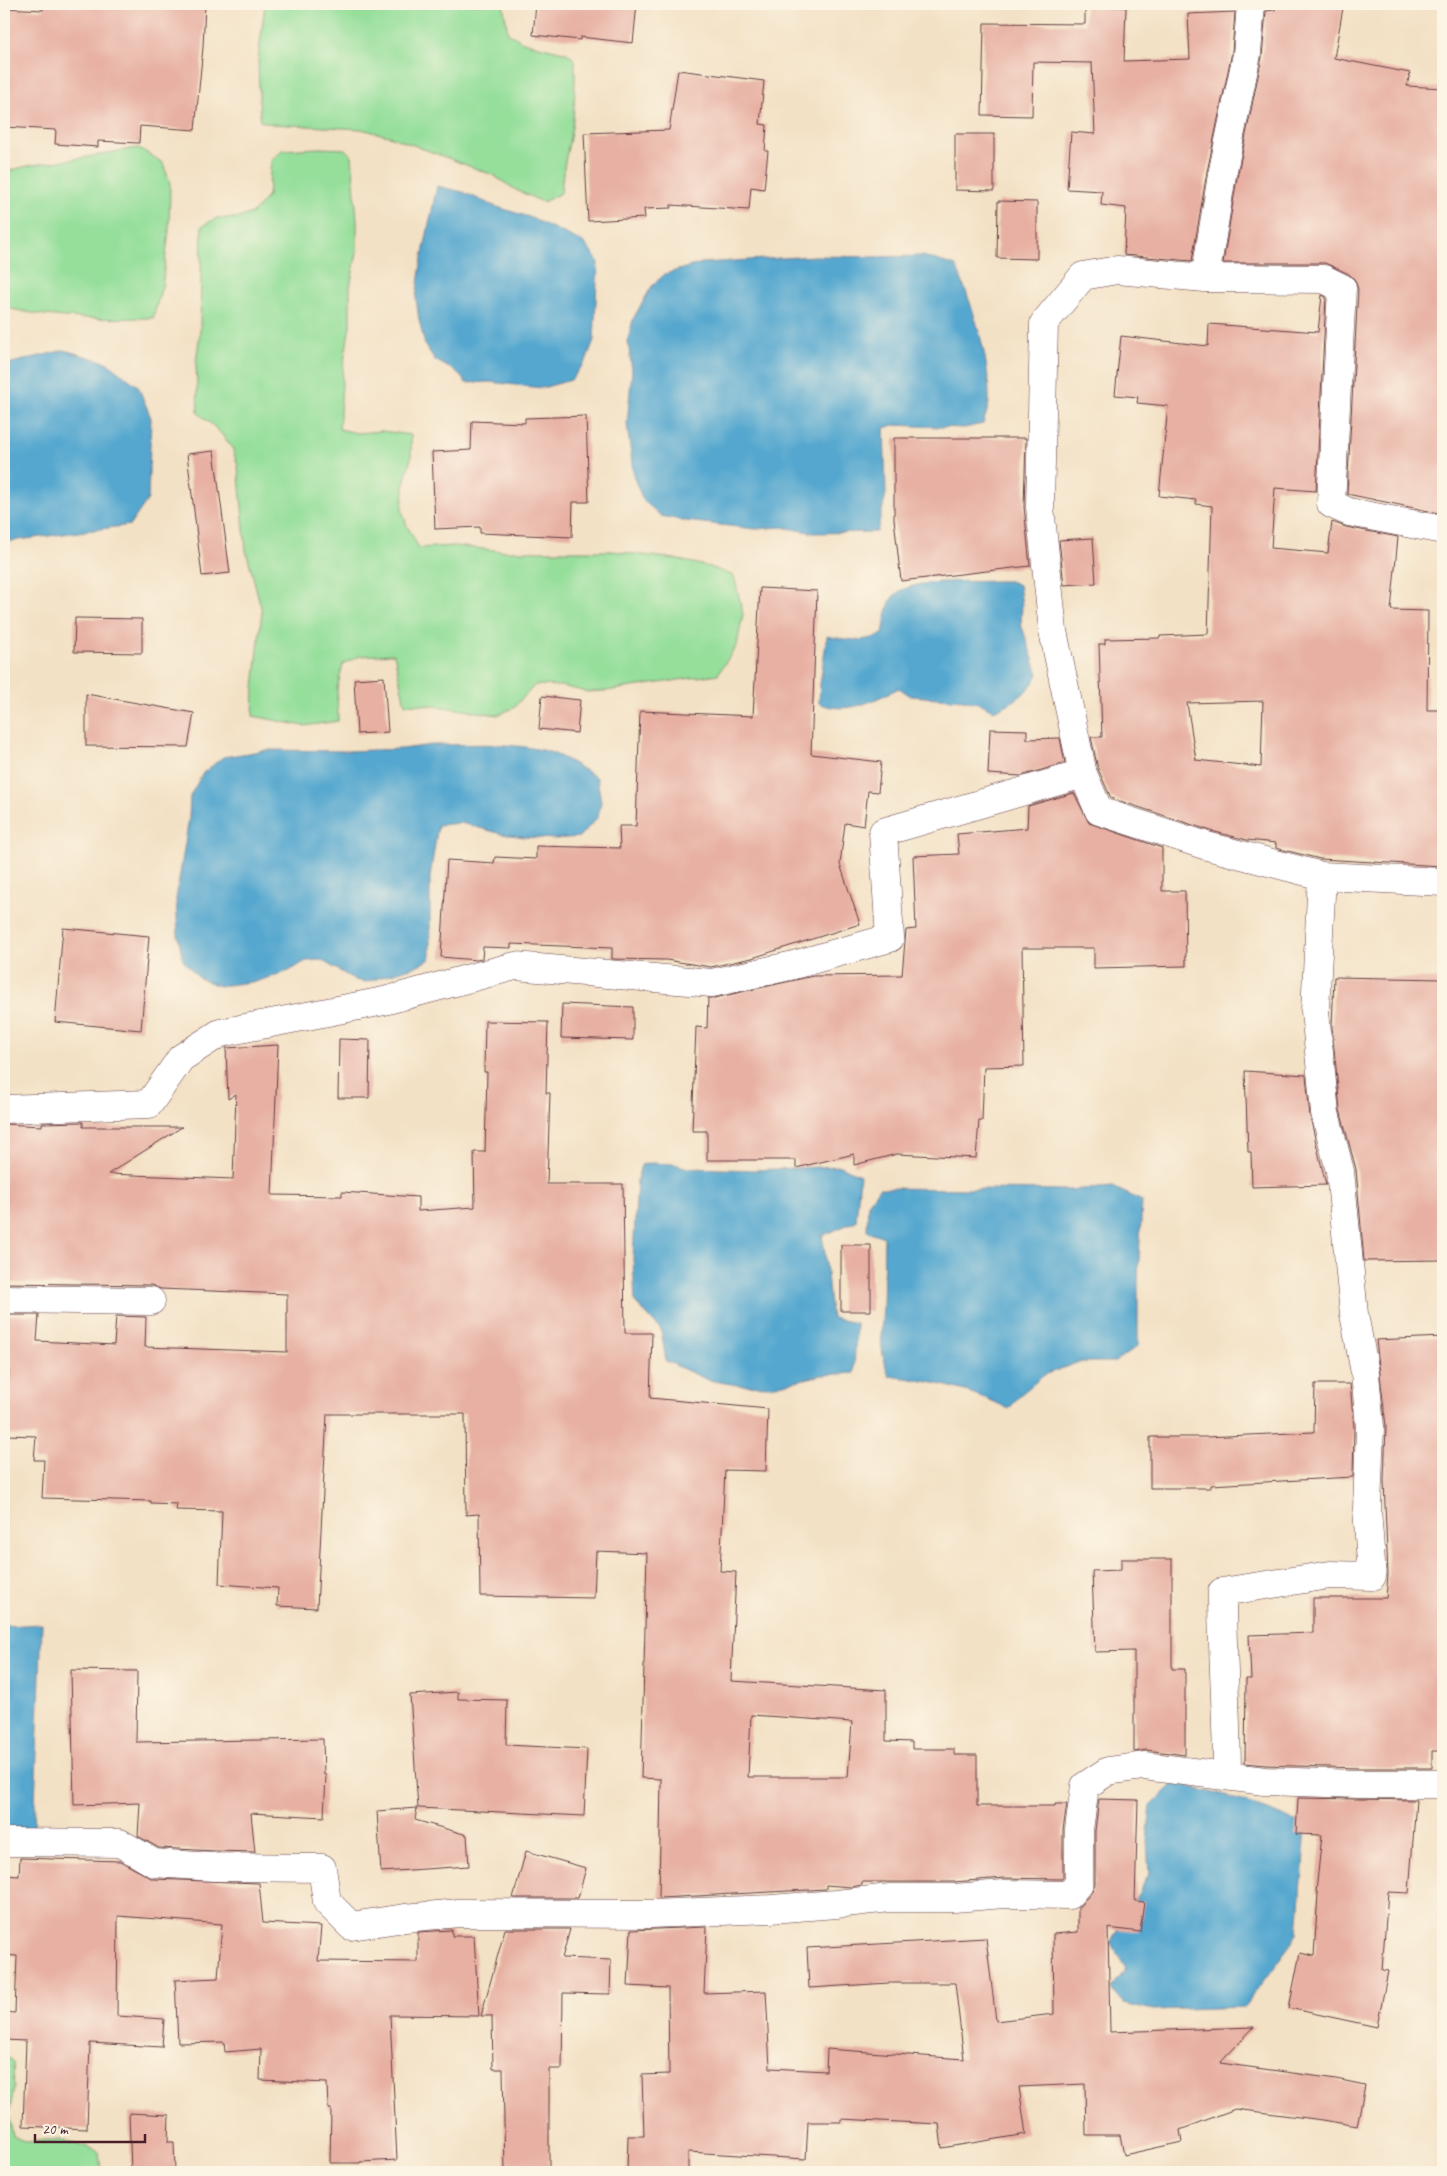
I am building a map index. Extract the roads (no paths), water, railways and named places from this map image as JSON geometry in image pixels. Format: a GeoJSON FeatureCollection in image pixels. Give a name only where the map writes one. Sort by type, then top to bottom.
{"type":"FeatureCollection","features":[{"type":"Feature","properties":{"kind":"street"},"geometry":{"type":"LineString","coordinates":[[1205,278],[1222,175],[1247,54],[1250,4]]}},
{"type":"Feature","properties":{"kind":"street"},"geometry":{"type":"LineString","coordinates":[[1443,530],[1349,512],[1331,504],[1342,288],[1324,279],[1205,278],[1117,270],[1082,276],[1044,323],[1040,507],[1052,631],[1083,774],[1098,811],[1207,846],[1322,876],[1443,882]]}},
{"type":"Feature","properties":{"kind":"street"},"geometry":{"type":"LineString","coordinates":[[4,1109],[149,1104],[180,1058],[220,1033],[384,1002],[515,966],[712,983],[790,966],[890,938],[883,832],[1083,774]]}},
{"type":"Feature","properties":{"kind":"street"},"geometry":{"type":"LineString","coordinates":[[1227,1776],[1227,1723],[1222,1655],[1222,1592],[1330,1575],[1372,1576],[1367,1509],[1370,1427],[1365,1373],[1354,1314],[1340,1171],[1325,1113],[1315,1011],[1322,876]]}},
{"type":"Feature","properties":{"kind":"street"},"geometry":{"type":"LineString","coordinates":[[4,1299],[151,1301]]}},
{"type":"Feature","properties":{"kind":"street"},"geometry":{"type":"LineString","coordinates":[[4,1842],[120,1844],[154,1862],[214,1868],[322,1868],[327,1902],[351,1926],[459,1913],[651,1914],[771,1909],[890,1898],[1069,1895],[1079,1882],[1079,1830],[1085,1786],[1108,1771],[1144,1766],[1284,1782],[1443,1784]]}},
{"type":"Feature","properties":{"kind":"water"},"geometry":{"type":"Polygon","coordinates":[[[437,186],[463,192],[494,206],[529,217],[583,242],[598,261],[594,340],[586,361],[571,380],[542,388],[490,382],[466,383],[457,372],[435,360],[425,345],[416,298],[421,263],[437,186]]]}},
{"type":"Feature","properties":{"kind":"water"},"geometry":{"type":"Polygon","coordinates":[[[814,256],[923,256],[956,266],[974,315],[987,368],[989,402],[983,424],[964,428],[893,425],[884,428],[886,494],[877,532],[814,533],[781,527],[755,529],[686,521],[661,516],[643,500],[634,478],[627,424],[632,370],[628,342],[633,319],[652,286],[665,274],[702,263],[814,256]]]}},
{"type":"Feature","properties":{"kind":"water"},"geometry":{"type":"Polygon","coordinates":[[[64,350],[106,362],[138,386],[151,418],[148,499],[130,525],[4,542],[4,365],[64,350]]]}},
{"type":"Feature","properties":{"kind":"water"},"geometry":{"type":"Polygon","coordinates":[[[1010,581],[1019,585],[1022,605],[1021,624],[1038,674],[1030,687],[1014,701],[994,711],[982,704],[964,700],[911,696],[899,688],[860,705],[850,707],[830,707],[819,703],[827,636],[862,640],[883,634],[891,600],[898,592],[909,587],[938,582],[1010,581]]]}},
{"type":"Feature","properties":{"kind":"water"},"geometry":{"type":"Polygon","coordinates":[[[432,745],[511,745],[545,751],[560,757],[597,778],[601,802],[598,817],[579,837],[555,839],[502,834],[461,823],[438,825],[430,877],[430,959],[414,967],[366,982],[355,980],[321,960],[306,961],[289,971],[258,981],[219,986],[199,978],[183,960],[178,935],[176,899],[189,818],[190,796],[203,773],[223,757],[267,750],[346,751],[402,749],[432,745]]]}},
{"type":"Feature","properties":{"kind":"water"},"geometry":{"type":"Polygon","coordinates":[[[651,1163],[674,1164],[688,1168],[755,1170],[840,1166],[860,1175],[856,1221],[822,1236],[832,1318],[856,1323],[854,1373],[822,1375],[774,1386],[737,1385],[708,1380],[666,1361],[661,1330],[635,1302],[633,1258],[637,1180],[641,1165],[651,1163]]]}},
{"type":"Feature","properties":{"kind":"water"},"geometry":{"type":"Polygon","coordinates":[[[1113,1187],[1142,1201],[1138,1277],[1138,1346],[1115,1362],[1079,1362],[1044,1375],[1020,1395],[1009,1409],[965,1391],[920,1380],[889,1376],[881,1342],[884,1237],[867,1231],[868,1204],[879,1188],[1069,1190],[1113,1187]]]}},
{"type":"Feature","properties":{"kind":"water"},"geometry":{"type":"Polygon","coordinates":[[[42,1624],[34,1829],[4,1828],[4,1626],[42,1624]]]}},
{"type":"Feature","properties":{"kind":"water"},"geometry":{"type":"Polygon","coordinates":[[[1175,1783],[1242,1801],[1306,1826],[1298,1934],[1244,2007],[1153,2010],[1123,2003],[1111,1989],[1126,1969],[1111,1943],[1149,1874],[1147,1841],[1151,1806],[1175,1783]]]}}]}
